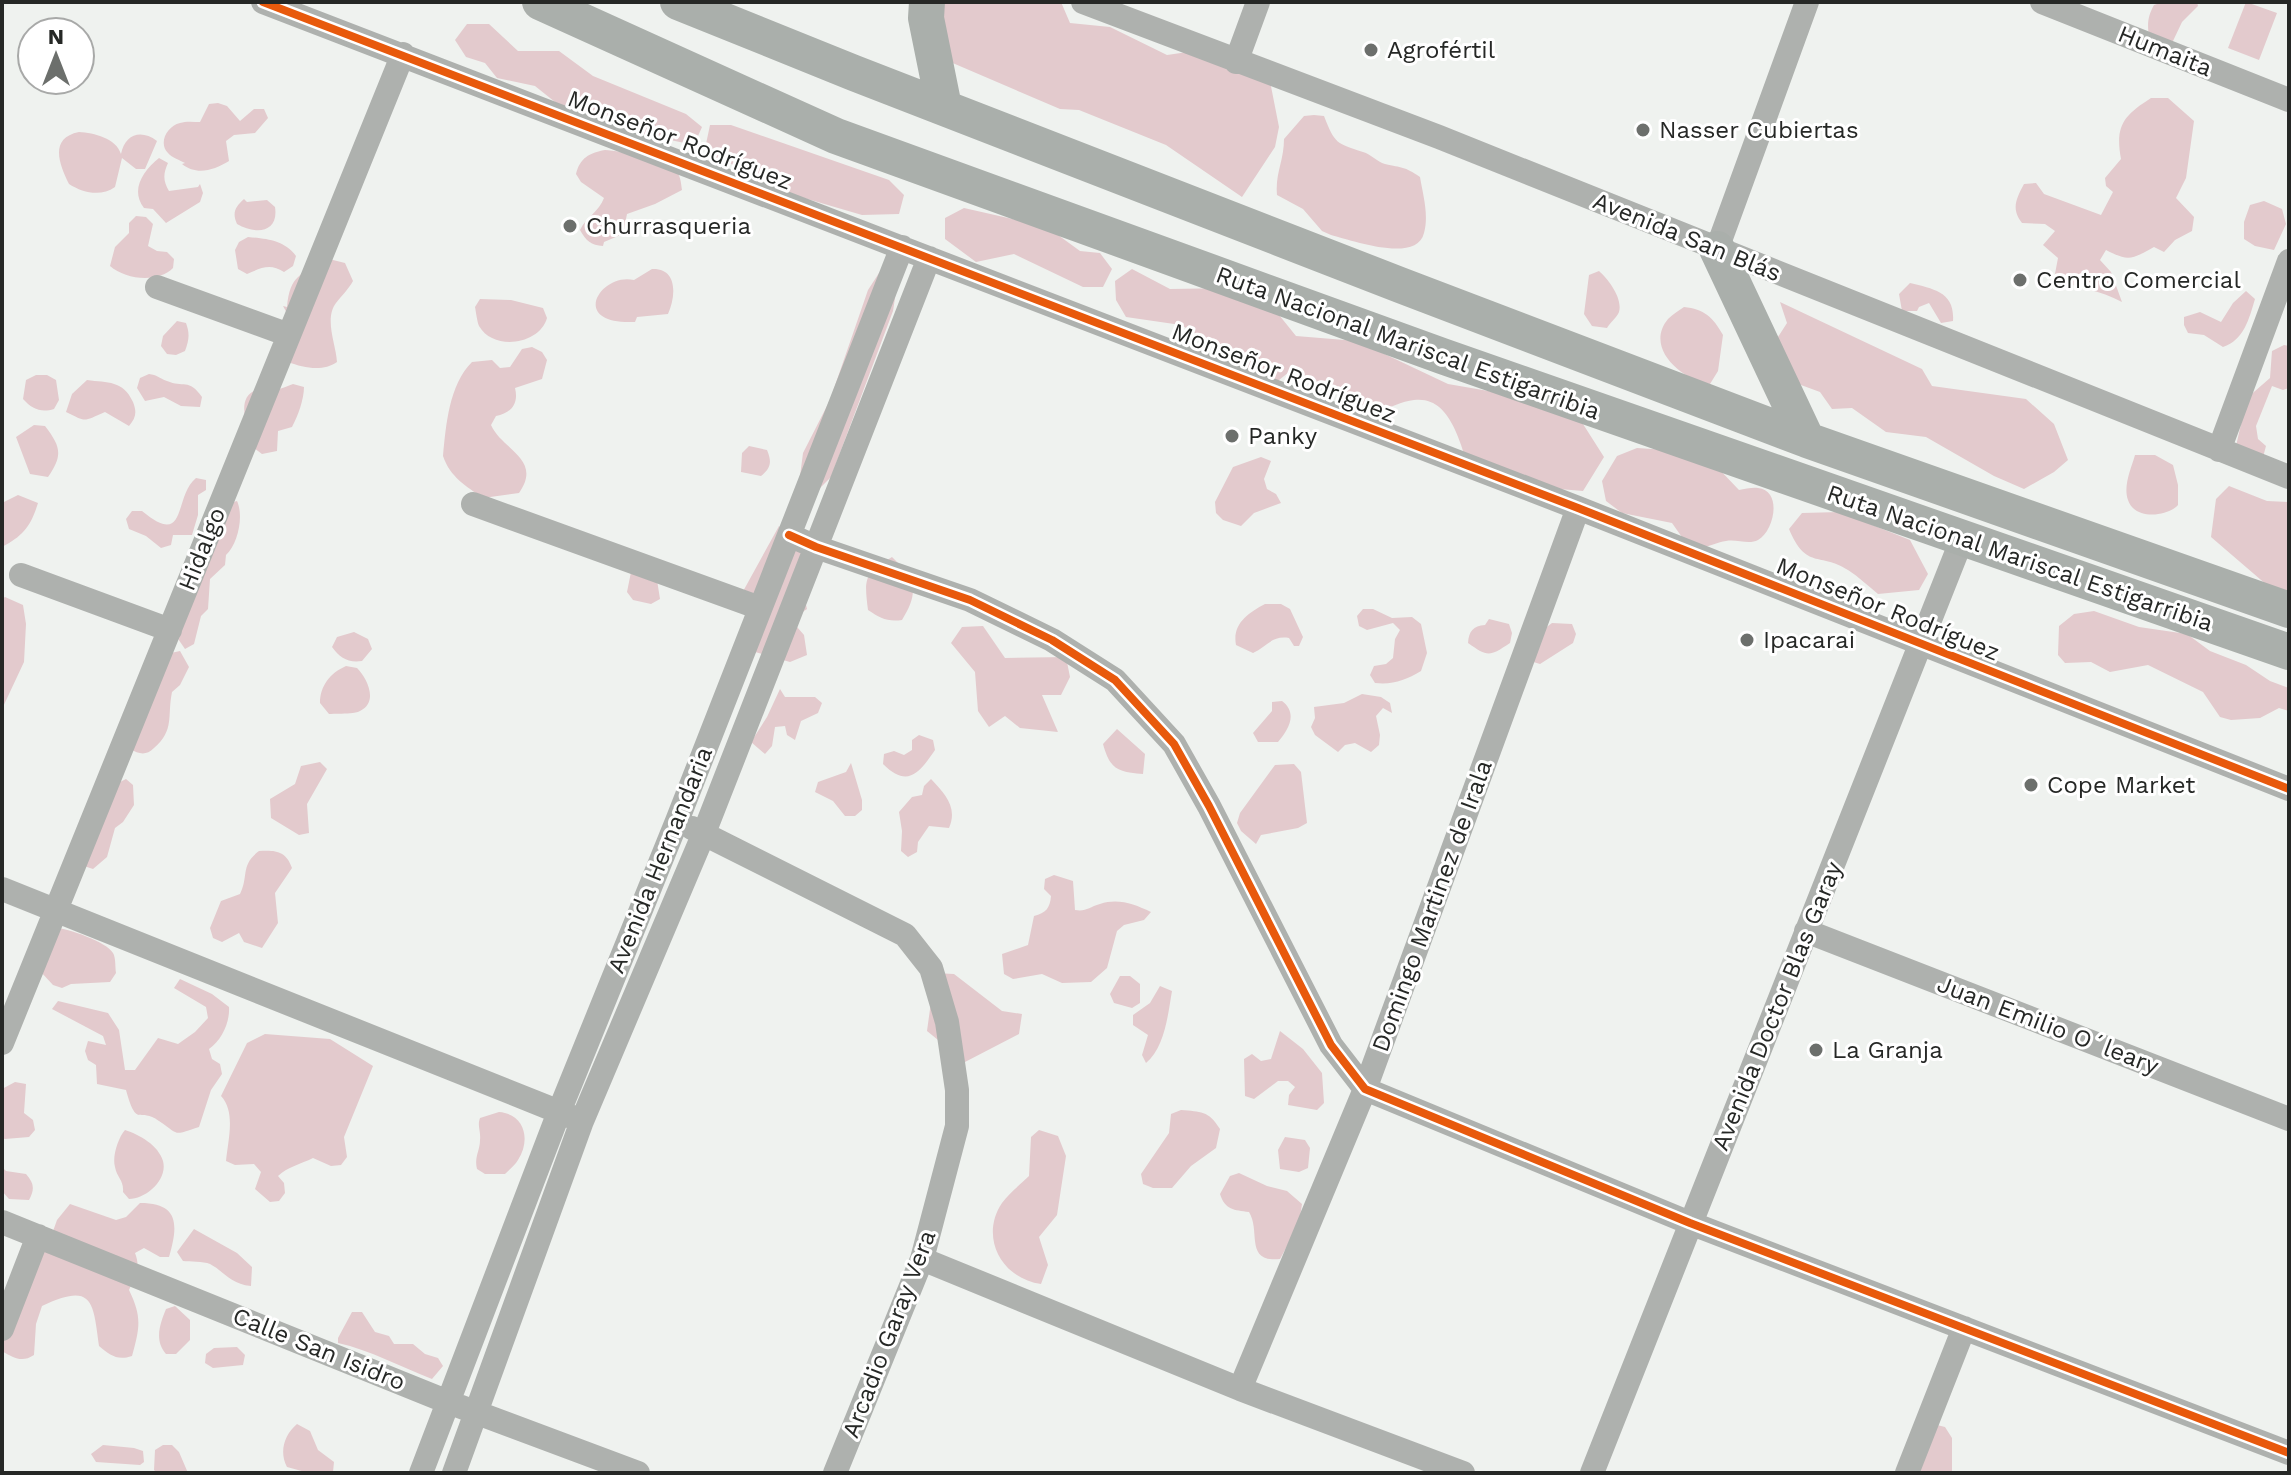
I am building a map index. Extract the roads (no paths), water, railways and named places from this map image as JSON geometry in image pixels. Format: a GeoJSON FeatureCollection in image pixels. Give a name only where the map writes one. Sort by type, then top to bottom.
{"type":"FeatureCollection","features":[{"type":"Feature","properties":{"kind":"highway","name":"Ruta Nacional Mariscal Estigarribia"},"geometry":{"type":"LineString","coordinates":[[540,2],[836,136],[1442,356],[2289,652]]}},
{"type":"Feature","properties":{"kind":"highway","name":"Ruta Nacional Mariscal Estigarribia"},"geometry":{"type":"LineString","coordinates":[[678,2],[1807,440],[2289,610]]}},
{"type":"Feature","properties":{"kind":"highway"},"geometry":{"type":"LineString","coordinates":[[927,2],[926,18],[944,107]]}},
{"type":"Feature","properties":{"kind":"highway"},"geometry":{"type":"LineString","coordinates":[[1717,249],[1807,440]]}},
{"type":"Feature","properties":{"kind":"street","name":"Monseñor Rodríguez"},"geometry":{"type":"LineString","coordinates":[[263,2],[1578,508],[2289,789]]}},
{"type":"Feature","properties":{"kind":"street","name":"Avenida San Blás"},"geometry":{"type":"LineString","coordinates":[[1083,2],[1439,137],[2289,477]]}},
{"type":"Feature","properties":{"kind":"street"},"geometry":{"type":"LineString","coordinates":[[1236,62],[1258,2]]}},
{"type":"Feature","properties":{"kind":"street"},"geometry":{"type":"LineString","coordinates":[[1717,249],[1807,2]]}},
{"type":"Feature","properties":{"kind":"street","name":"Humaita"},"geometry":{"type":"LineString","coordinates":[[2042,2],[2289,100]]}},
{"type":"Feature","properties":{"kind":"street","name":"Hidalgo"},"geometry":{"type":"LineString","coordinates":[[2,1043],[403,54]]}},
{"type":"Feature","properties":{"kind":"street","name":"Avenida Hernandaria"},"geometry":{"type":"LineString","coordinates":[[421,1473],[559,1112],[677,821],[902,247]]}},
{"type":"Feature","properties":{"kind":"street","name":"Avenida Hernandaria"},"geometry":{"type":"LineString","coordinates":[[454,1473],[582,1121],[704,833],[929,258]]}},
{"type":"Feature","properties":{"kind":"street"},"geometry":{"type":"LineString","coordinates":[[2219,450],[2289,261]]}},
{"type":"Feature","properties":{"kind":"street"},"geometry":{"type":"LineString","coordinates":[[157,287],[289,335]]}},
{"type":"Feature","properties":{"kind":"street"},"geometry":{"type":"LineString","coordinates":[[473,504],[760,608]]}},
{"type":"Feature","properties":{"kind":"street","name":"Domingo Martinez de Irala"},"geometry":{"type":"LineString","coordinates":[[1240,1389],[1365,1089],[1578,508]]}},
{"type":"Feature","properties":{"kind":"street"},"geometry":{"type":"LineString","coordinates":[[789,535],[970,600],[1052,640],[1115,680],[1174,744],[1331,1045],[1365,1089],[1690,1223],[2289,1453]]}},
{"type":"Feature","properties":{"kind":"street","name":"Avenida Doctor Blas Garay"},"geometry":{"type":"LineString","coordinates":[[1592,1473],[1962,539]]}},
{"type":"Feature","properties":{"kind":"street"},"geometry":{"type":"LineString","coordinates":[[21,575],[170,630]]}},
{"type":"Feature","properties":{"kind":"street","name":"Arcadio Garay Vera"},"geometry":{"type":"LineString","coordinates":[[677,821],[905,935],[931,968],[947,1022],[957,1090],[957,1126],[922,1259],[835,1473]]}},
{"type":"Feature","properties":{"kind":"street"},"geometry":{"type":"LineString","coordinates":[[2,889],[582,1121]]}},
{"type":"Feature","properties":{"kind":"street","name":"Juan Emilio O´leary"},"geometry":{"type":"LineString","coordinates":[[1806,931],[2289,1119]]}},
{"type":"Feature","properties":{"kind":"street","name":"Calle San Isidro"},"geometry":{"type":"LineString","coordinates":[[2,1222],[448,1402],[638,1473]]}},
{"type":"Feature","properties":{"kind":"street"},"geometry":{"type":"LineString","coordinates":[[2,1329],[38,1236]]}},
{"type":"Feature","properties":{"kind":"street"},"geometry":{"type":"LineString","coordinates":[[922,1259],[1240,1389],[1463,1473]]}},
{"type":"Feature","properties":{"kind":"street"},"geometry":{"type":"LineString","coordinates":[[1907,1473],[1964,1328]]}},
{"type":"Feature","properties":{"kind":"place","name":"Agrofértil"},"geometry":{"type":"Point","coordinates":[1371,50]}},
{"type":"Feature","properties":{"kind":"place","name":"Nasser Cubiertas"},"geometry":{"type":"Point","coordinates":[1643,130]}},
{"type":"Feature","properties":{"kind":"place","name":"Churrasqueria"},"geometry":{"type":"Point","coordinates":[570,226]}},
{"type":"Feature","properties":{"kind":"place","name":"Centro Comercial"},"geometry":{"type":"Point","coordinates":[2020,280]}},
{"type":"Feature","properties":{"kind":"place","name":"Panky"},"geometry":{"type":"Point","coordinates":[1232,436]}},
{"type":"Feature","properties":{"kind":"place","name":"Ipacarai"},"geometry":{"type":"Point","coordinates":[1747,640]}},
{"type":"Feature","properties":{"kind":"place","name":"Cope Market"},"geometry":{"type":"Point","coordinates":[2031,785]}},
{"type":"Feature","properties":{"kind":"place","name":"La Granja"},"geometry":{"type":"Point","coordinates":[1816,1050]}}]}
